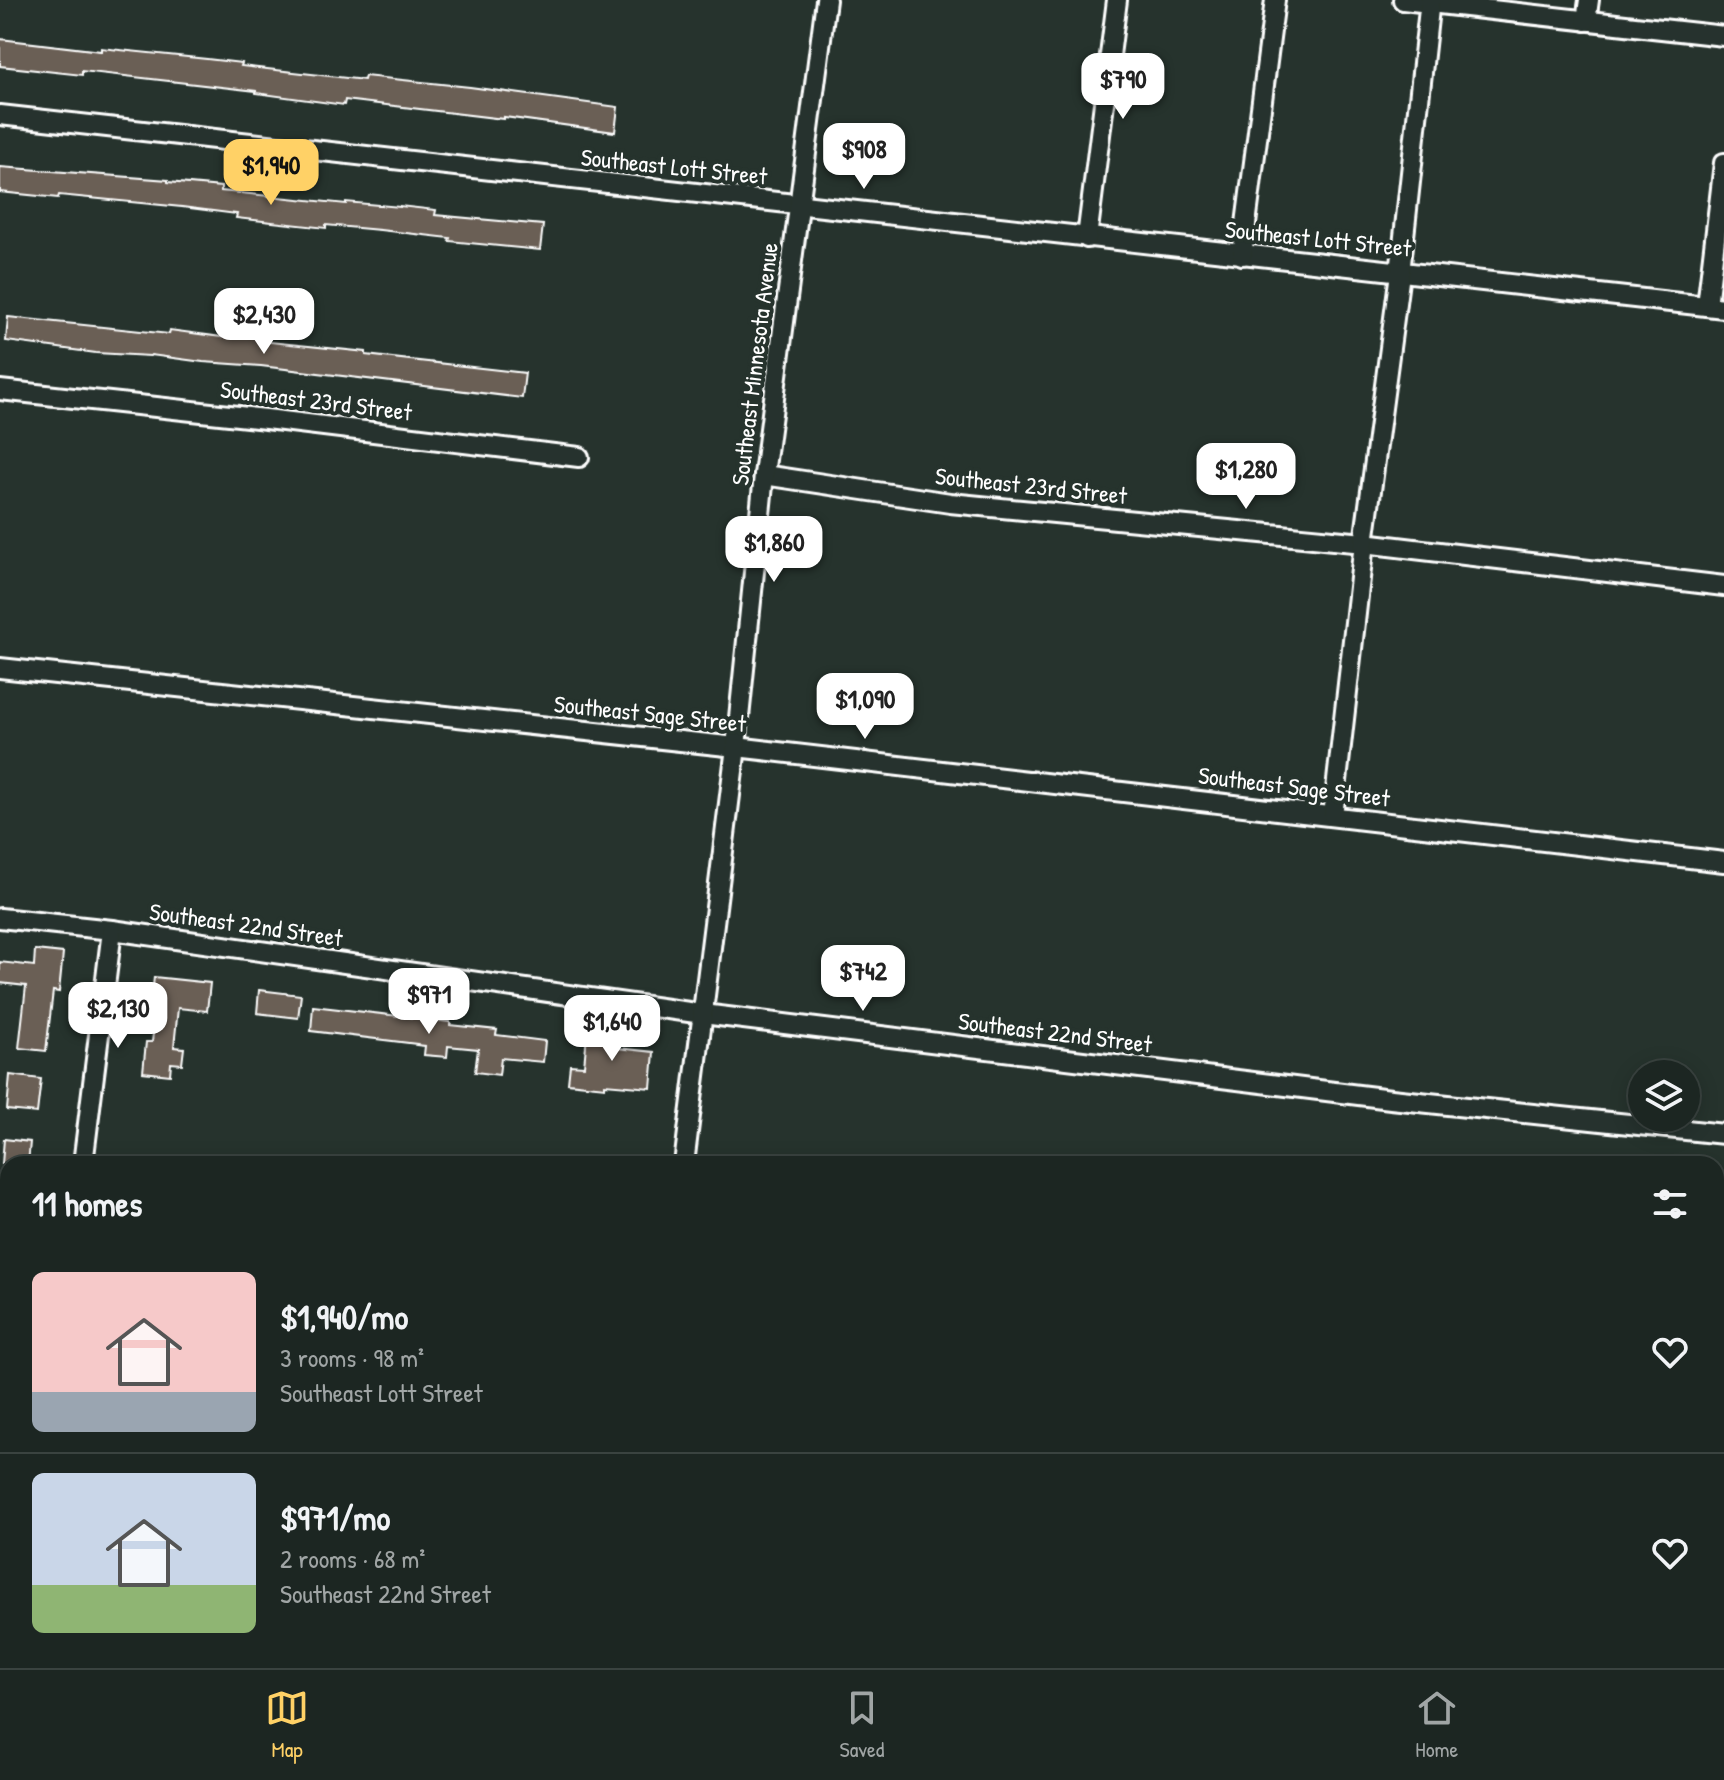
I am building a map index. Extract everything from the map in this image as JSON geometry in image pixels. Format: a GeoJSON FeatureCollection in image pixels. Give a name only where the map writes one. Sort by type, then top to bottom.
{"type":"FeatureCollection","features":[{"type":"Feature","properties":{"kind":"street","name":"Southeast Minnesota Avenue"},"geometry":{"type":"LineString","coordinates":[[685,1156],[736,747],[764,475],[826,0]]}},
{"type":"Feature","properties":{"kind":"street"},"geometry":{"type":"LineString","coordinates":[[1087,238],[1117,0]]}},
{"type":"Feature","properties":{"kind":"street"},"geometry":{"type":"LineString","coordinates":[[1242,255],[1275,0]]}},
{"type":"Feature","properties":{"kind":"street"},"geometry":{"type":"LineString","coordinates":[[1403,0],[1724,36]]}},
{"type":"Feature","properties":{"kind":"street"},"geometry":{"type":"LineString","coordinates":[[1586,21],[1589,0]]}},
{"type":"Feature","properties":{"kind":"street"},"geometry":{"type":"LineString","coordinates":[[1333,816],[1430,2]]}},
{"type":"Feature","properties":{"kind":"street","name":"Southeast Lott Street"},"geometry":{"type":"LineString","coordinates":[[0,115],[1716,307]]}},
{"type":"Feature","properties":{"kind":"street"},"geometry":{"type":"LineString","coordinates":[[1716,307],[1724,163]]}},
{"type":"Feature","properties":{"kind":"street","name":"Southeast 23rd Street"},"geometry":{"type":"LineString","coordinates":[[0,390],[579,457]]}},
{"type":"Feature","properties":{"kind":"street","name":"Southeast 23rd Street"},"geometry":{"type":"LineString","coordinates":[[764,475],[950,503],[1364,543],[1724,586]]}},
{"type":"Feature","properties":{"kind":"street","name":"Southeast Sage Street"},"geometry":{"type":"LineString","coordinates":[[0,668],[736,747],[1724,862]]}},
{"type":"Feature","properties":{"kind":"street","name":"Southeast 22nd Street"},"geometry":{"type":"LineString","coordinates":[[0,918],[112,930],[703,1014],[1391,1099],[1724,1134]]}},
{"type":"Feature","properties":{"kind":"street"},"geometry":{"type":"LineString","coordinates":[[84,1156],[112,930]]}},
{"type":"Feature","properties":{"kind":"building"},"geometry":{"type":"Polygon","coordinates":[[[0,39],[207,59],[242,63],[241,66],[364,80],[365,76],[470,87],[618,107],[615,132],[345,100],[344,105],[256,91],[82,71],[82,75],[0,66],[0,39]]]}},
{"type":"Feature","properties":{"kind":"building"},"geometry":{"type":"Polygon","coordinates":[[[0,167],[168,180],[221,187],[221,191],[346,204],[400,206],[436,210],[435,215],[543,225],[540,250],[380,230],[326,225],[326,228],[236,218],[237,214],[182,207],[0,192],[0,167]]]}},
{"type":"Feature","properties":{"kind":"building"},"geometry":{"type":"Polygon","coordinates":[[[8,317],[169,334],[170,330],[222,337],[222,334],[261,338],[260,341],[525,373],[522,398],[261,366],[96,353],[6,341],[8,317]]]}},
{"type":"Feature","properties":{"kind":"building"},"geometry":{"type":"Polygon","coordinates":[[[35,950],[63,953],[59,992],[53,991],[46,1051],[19,1048],[26,986],[0,983],[0,962],[34,966],[35,950]]]}},
{"type":"Feature","properties":{"kind":"building"},"geometry":{"type":"Polygon","coordinates":[[[154,977],[210,983],[207,1011],[178,1008],[174,1047],[184,1048],[182,1064],[171,1063],[170,1075],[143,1072],[146,1042],[152,1042],[156,1006],[151,1005],[154,977]]]}},
{"type":"Feature","properties":{"kind":"building"},"geometry":{"type":"Polygon","coordinates":[[[259,990],[301,995],[298,1018],[257,1013],[259,990]]]}},
{"type":"Feature","properties":{"kind":"building"},"geometry":{"type":"Polygon","coordinates":[[[313,1006],[450,1022],[450,1025],[497,1030],[496,1035],[545,1041],[543,1062],[501,1058],[499,1075],[475,1072],[478,1049],[448,1046],[447,1057],[424,1055],[425,1046],[417,1044],[311,1031],[313,1006]]]}},
{"type":"Feature","properties":{"kind":"building"},"geometry":{"type":"Polygon","coordinates":[[[588,1024],[611,1027],[609,1047],[654,1052],[651,1088],[568,1083],[570,1065],[584,1066],[588,1024]]]}},
{"type":"Feature","properties":{"kind":"building"},"geometry":{"type":"Polygon","coordinates":[[[10,1075],[41,1079],[37,1113],[7,1110],[10,1075]]]}},
{"type":"Feature","properties":{"kind":"building"},"geometry":{"type":"Polygon","coordinates":[[[4,1139],[30,1142],[29,1156],[3,1156],[4,1139]]]}}]}
